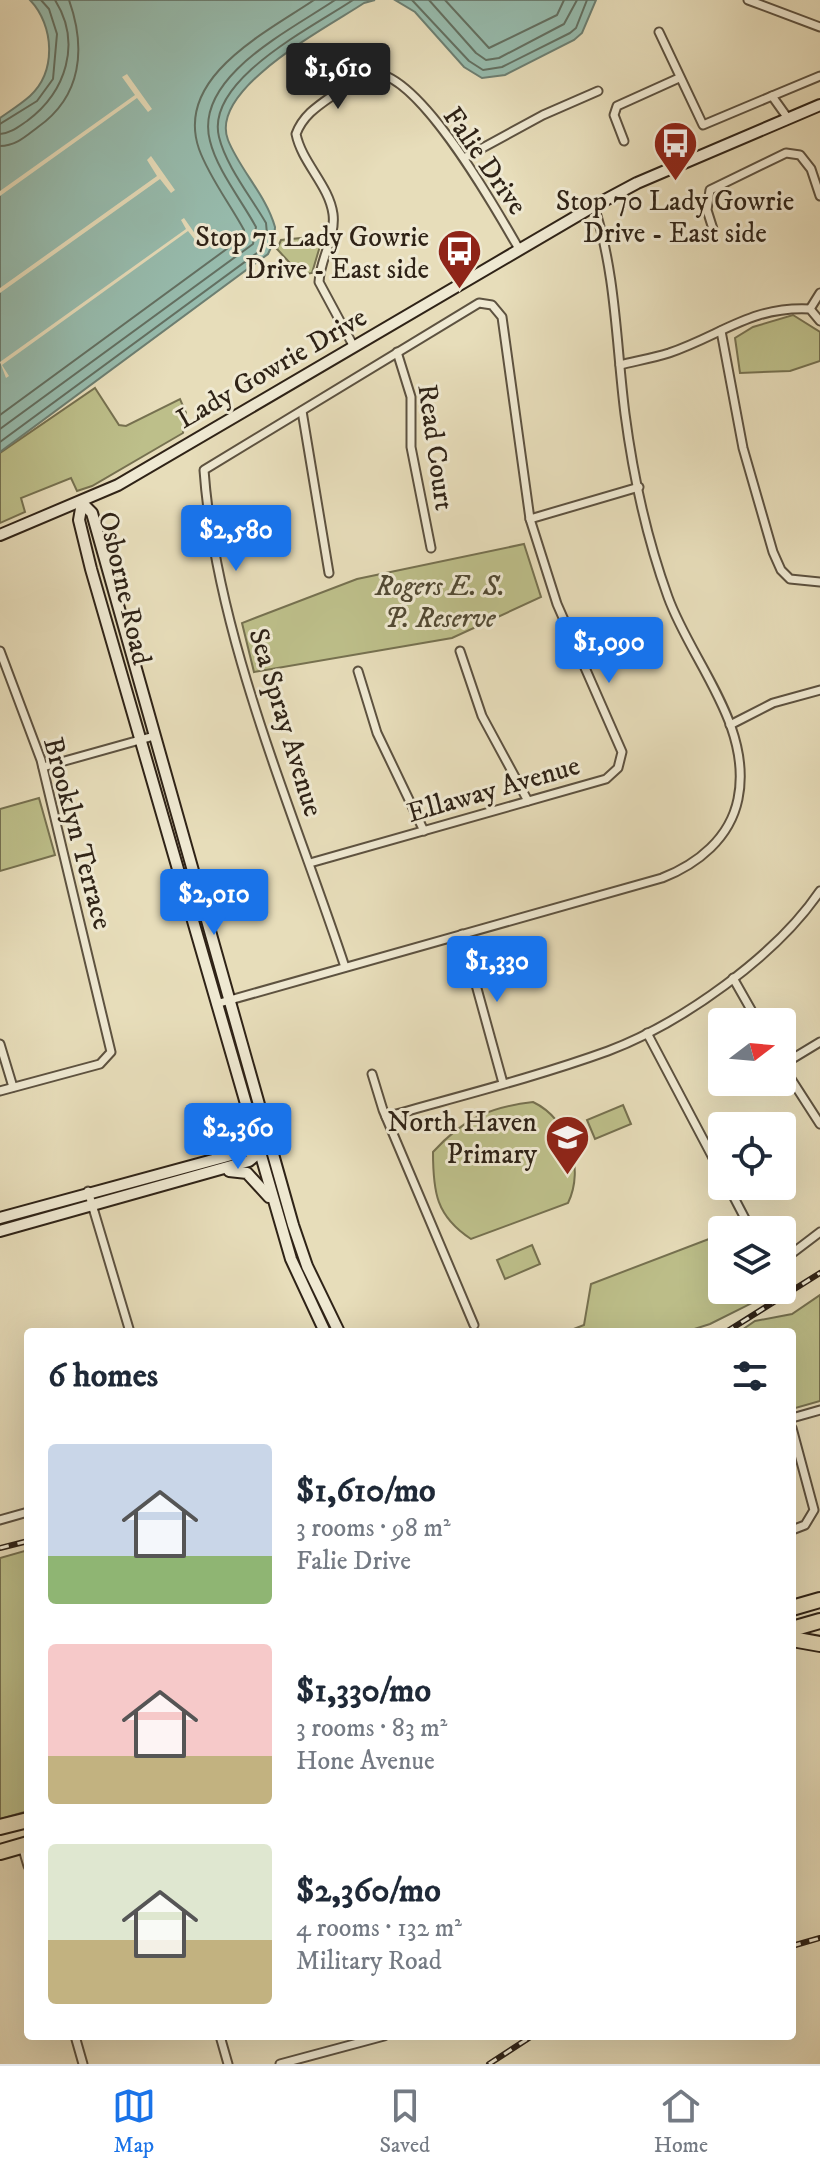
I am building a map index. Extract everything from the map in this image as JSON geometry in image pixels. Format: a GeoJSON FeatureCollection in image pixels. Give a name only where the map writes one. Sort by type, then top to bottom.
{"type":"FeatureCollection","features":[{"type":"Feature","properties":{"kind":"highway"},"geometry":{"type":"LineString","coordinates":[[796,1607],[820,1600]]}},
{"type":"Feature","properties":{"kind":"highway"},"geometry":{"type":"LineString","coordinates":[[796,1628],[820,1621]]}},
{"type":"Feature","properties":{"kind":"highway"},"geometry":{"type":"LineString","coordinates":[[796,1640],[820,1644]]}},
{"type":"Feature","properties":{"kind":"highway"},"geometry":{"type":"LineString","coordinates":[[0,1827],[24,1821]]}},
{"type":"Feature","properties":{"kind":"highway"},"geometry":{"type":"LineString","coordinates":[[0,1852],[24,1845]]}},
{"type":"Feature","properties":{"kind":"street"},"geometry":{"type":"LineString","coordinates":[[748,0],[820,27]]}},
{"type":"Feature","properties":{"kind":"street"},"geometry":{"type":"LineString","coordinates":[[659,32],[703,125],[820,76]]}},
{"type":"Feature","properties":{"kind":"street","name":"Falie Drive"},"geometry":{"type":"LineString","coordinates":[[354,347],[319,282],[333,217],[331,204],[299,148],[296,134],[301,122],[359,77],[371,73],[385,75],[404,87],[464,158],[519,249]]}},
{"type":"Feature","properties":{"kind":"street"},"geometry":{"type":"LineString","coordinates":[[624,141],[614,115],[617,106],[679,78]]}},
{"type":"Feature","properties":{"kind":"street"},"geometry":{"type":"LineString","coordinates":[[464,158],[530,121],[598,91]]}},
{"type":"Feature","properties":{"kind":"street"},"geometry":{"type":"LineString","coordinates":[[772,96],[787,117]]}},
{"type":"Feature","properties":{"kind":"street","name":"Lady Gowrie Drive"},"geometry":{"type":"LineString","coordinates":[[0,535],[82,503],[594,206],[787,117],[820,105]]}},
{"type":"Feature","properties":{"kind":"street"},"geometry":{"type":"LineString","coordinates":[[713,229],[707,210],[710,190],[786,153],[800,155],[811,169],[820,196]]}},
{"type":"Feature","properties":{"kind":"street"},"geometry":{"type":"LineString","coordinates":[[216,1004],[688,868],[718,841],[730,823],[739,798],[739,762],[730,725],[668,597],[639,487],[620,365],[614,283],[594,206]]}},
{"type":"Feature","properties":{"kind":"street"},"geometry":{"type":"LineString","coordinates":[[810,309],[820,293]]}},
{"type":"Feature","properties":{"kind":"street","name":"Sea Spray Avenue"},"geometry":{"type":"LineString","coordinates":[[345,967],[310,863],[283,796],[250,689],[222,579],[204,470],[479,303]]}},
{"type":"Feature","properties":{"kind":"street","name":"Ellaway Avenue"},"geometry":{"type":"LineString","coordinates":[[310,863],[606,779],[618,768],[622,752],[557,604],[530,519],[502,317],[492,305],[479,303]]}},
{"type":"Feature","properties":{"kind":"street"},"geometry":{"type":"LineString","coordinates":[[620,365],[669,353],[757,313],[784,308],[810,309],[820,321]]}},
{"type":"Feature","properties":{"kind":"street"},"geometry":{"type":"LineString","coordinates":[[721,331],[743,448],[773,552],[781,570],[790,579],[820,582]]}},
{"type":"Feature","properties":{"kind":"street","name":"Read Court"},"geometry":{"type":"LineString","coordinates":[[397,352],[411,397],[411,447],[431,548]]}},
{"type":"Feature","properties":{"kind":"street"},"geometry":{"type":"LineString","coordinates":[[302,411],[329,573]]}},
{"type":"Feature","properties":{"kind":"street"},"geometry":{"type":"LineString","coordinates":[[530,519],[639,487]]}},
{"type":"Feature","properties":{"kind":"street","name":"Osborne Road"},"geometry":{"type":"LineString","coordinates":[[82,503],[92,513],[230,1000],[259,1130]]}},
{"type":"Feature","properties":{"kind":"street","name":"Osborne Road"},"geometry":{"type":"LineString","coordinates":[[82,503],[79,520],[216,1004],[307,1266],[336,1328]]}},
{"type":"Feature","properties":{"kind":"street","name":"Brooklyn Terrace"},"geometry":{"type":"LineString","coordinates":[[0,651],[43,767],[111,1052],[100,1064],[0,1091]]}},
{"type":"Feature","properties":{"kind":"street"},"geometry":{"type":"LineString","coordinates":[[460,651],[482,716],[528,801]]}},
{"type":"Feature","properties":{"kind":"street"},"geometry":{"type":"LineString","coordinates":[[358,671],[382,745],[424,831]]}},
{"type":"Feature","properties":{"kind":"street"},"geometry":{"type":"LineString","coordinates":[[730,725],[773,703],[820,690]]}},
{"type":"Feature","properties":{"kind":"street"},"geometry":{"type":"LineString","coordinates":[[43,767],[154,736]]}},
{"type":"Feature","properties":{"kind":"street"},"geometry":{"type":"LineString","coordinates":[[386,1117],[609,1051],[647,1033],[733,978],[767,949],[819,893]]}},
{"type":"Feature","properties":{"kind":"street"},"geometry":{"type":"LineString","coordinates":[[462,934],[503,1083]]}},
{"type":"Feature","properties":{"kind":"street"},"geometry":{"type":"LineString","coordinates":[[733,978],[750,1008]]}},
{"type":"Feature","properties":{"kind":"street"},"geometry":{"type":"LineString","coordinates":[[647,1033],[708,1148]]}},
{"type":"Feature","properties":{"kind":"street"},"geometry":{"type":"LineString","coordinates":[[796,1057],[820,1042]]}},
{"type":"Feature","properties":{"kind":"street"},"geometry":{"type":"LineString","coordinates":[[0,1044],[13,1087]]}},
{"type":"Feature","properties":{"kind":"street"},"geometry":{"type":"LineString","coordinates":[[372,1074],[386,1117],[474,1325]]}},
{"type":"Feature","properties":{"kind":"street"},"geometry":{"type":"LineString","coordinates":[[796,1087],[820,1124]]}},
{"type":"Feature","properties":{"kind":"street"},"geometry":{"type":"LineString","coordinates":[[259,1130],[260,1152],[291,1259],[322,1327]]}},
{"type":"Feature","properties":{"kind":"street"},"geometry":{"type":"LineString","coordinates":[[0,1218],[88,1191],[215,1165],[259,1130]]}},
{"type":"Feature","properties":{"kind":"street"},"geometry":{"type":"LineString","coordinates":[[0,1231],[92,1206],[215,1165],[246,1151],[260,1152],[275,1167]]}},
{"type":"Feature","properties":{"kind":"street"},"geometry":{"type":"LineString","coordinates":[[215,1165],[247,1173],[257,1180],[275,1205]]}},
{"type":"Feature","properties":{"kind":"street"},"geometry":{"type":"LineString","coordinates":[[88,1191],[129,1328]]}},
{"type":"Feature","properties":{"kind":"street"},"geometry":{"type":"LineString","coordinates":[[796,1250],[820,1232]]}},
{"type":"Feature","properties":{"kind":"street"},"geometry":{"type":"LineString","coordinates":[[322,1327],[324,1306]]}},
{"type":"Feature","properties":{"kind":"street"},"geometry":{"type":"LineString","coordinates":[[796,1417],[820,1410]]}},
{"type":"Feature","properties":{"kind":"street"},"geometry":{"type":"LineString","coordinates":[[796,1443],[814,1510],[805,1525],[796,1528]]}},
{"type":"Feature","properties":{"kind":"street"},"geometry":{"type":"LineString","coordinates":[[0,1520],[24,1513]]}},
{"type":"Feature","properties":{"kind":"street"},"geometry":{"type":"LineString","coordinates":[[76,2040],[83,2064]]}},
{"type":"Feature","properties":{"kind":"street"},"geometry":{"type":"LineString","coordinates":[[221,2040],[228,2064]]}},
{"type":"Feature","properties":{"kind":"street"},"geometry":{"type":"LineString","coordinates":[[280,2064],[363,2040]]}},
{"type":"Feature","properties":{"kind":"green space"},"geometry":{"type":"Polygon","coordinates":[[[323,236],[312,273],[301,275],[277,249],[281,240],[323,236]]]}},
{"type":"Feature","properties":{"kind":"green space"},"geometry":{"type":"Polygon","coordinates":[[[793,315],[820,332],[820,361],[790,371],[740,373],[735,338],[753,327],[793,315]]]}},
{"type":"Feature","properties":{"kind":"green space"},"geometry":{"type":"Polygon","coordinates":[[[95,388],[119,425],[126,426],[180,399],[186,413],[183,433],[92,486],[77,491],[71,478],[21,498],[25,512],[0,523],[0,453],[95,388]]]}},
{"type":"Feature","properties":{"kind":"green space","name":"Rogers E. S. P. Reserve"},"geometry":{"type":"Polygon","coordinates":[[[524,544],[541,597],[452,638],[254,672],[242,623],[357,579],[524,544]]]}},
{"type":"Feature","properties":{"kind":"green space"},"geometry":{"type":"Polygon","coordinates":[[[39,798],[55,855],[0,871],[0,809],[39,798]]]}},
{"type":"Feature","properties":{"kind":"green space"},"geometry":{"type":"Polygon","coordinates":[[[533,1102],[556,1120],[570,1146],[575,1175],[568,1203],[471,1239],[450,1221],[439,1202],[433,1152],[455,1131],[478,1116],[503,1107],[533,1102]]]}},
{"type":"Feature","properties":{"kind":"green space"},"geometry":{"type":"Polygon","coordinates":[[[623,1105],[631,1124],[595,1139],[587,1120],[623,1105]]]}},
{"type":"Feature","properties":{"kind":"green space"},"geometry":{"type":"Polygon","coordinates":[[[708,1239],[708,1304],[750,1304],[698,1328],[576,1328],[584,1325],[591,1284],[708,1239]]]}},
{"type":"Feature","properties":{"kind":"green space"},"geometry":{"type":"Polygon","coordinates":[[[532,1245],[540,1264],[505,1279],[497,1260],[532,1245]]]}},
{"type":"Feature","properties":{"kind":"green space"},"geometry":{"type":"Polygon","coordinates":[[[820,1295],[820,1401],[796,1408],[796,1328],[745,1328],[755,1321],[792,1314],[820,1295]]]}},
{"type":"Feature","properties":{"kind":"green space"},"geometry":{"type":"Polygon","coordinates":[[[24,1551],[24,1812],[0,1819],[0,1558],[24,1551]]]}},
{"type":"Feature","properties":{"kind":"water"},"geometry":{"type":"Polygon","coordinates":[[[30,0],[375,0],[364,3],[275,61],[236,100],[227,120],[228,140],[266,204],[275,227],[274,241],[268,254],[0,452],[0,118],[27,99],[39,86],[45,74],[49,48],[44,22],[30,0]]]}},
{"type":"Feature","properties":{"kind":"water"},"geometry":{"type":"Polygon","coordinates":[[[395,0],[596,0],[582,33],[574,40],[505,75],[482,78],[464,67],[415,12],[395,0]]]}},
{"type":"Feature","properties":{"kind":"pier"},"geometry":{"type":"Polygon","coordinates":[[[127,74],[152,109],[148,112],[137,98],[0,196],[0,191],[135,95],[122,77],[127,74]]]}},
{"type":"Feature","properties":{"kind":"pier"},"geometry":{"type":"Polygon","coordinates":[[[151,156],[175,190],[171,193],[160,179],[0,293],[0,288],[157,176],[147,160],[151,156]]]}},
{"type":"Feature","properties":{"kind":"pier"},"geometry":{"type":"Polygon","coordinates":[[[184,218],[198,238],[195,240],[188,231],[2,365],[9,376],[6,378],[0,362],[186,229],[181,220],[184,218]]]}},
{"type":"Feature","properties":{"kind":"railway"},"geometry":{"type":"LineString","coordinates":[[732,1328],[820,1273]]}},
{"type":"Feature","properties":{"kind":"railway"},"geometry":{"type":"LineString","coordinates":[[0,1548],[24,1542]]}},
{"type":"Feature","properties":{"kind":"railway"},"geometry":{"type":"LineString","coordinates":[[796,1945],[820,1938]]}},
{"type":"Feature","properties":{"kind":"railway"},"geometry":{"type":"LineString","coordinates":[[489,2064],[526,2040]]}},
{"type":"Feature","properties":{"kind":"place","name":"Stop 70 Lady Gowrie Drive - East side"},"geometry":{"type":"Point","coordinates":[675,182]}},
{"type":"Feature","properties":{"kind":"place","name":"Stop 71 Lady Gowrie Drive - East side"},"geometry":{"type":"Point","coordinates":[460,291]}},
{"type":"Feature","properties":{"kind":"place","name":"North Haven Primary"},"geometry":{"type":"Point","coordinates":[568,1176]}}]}
